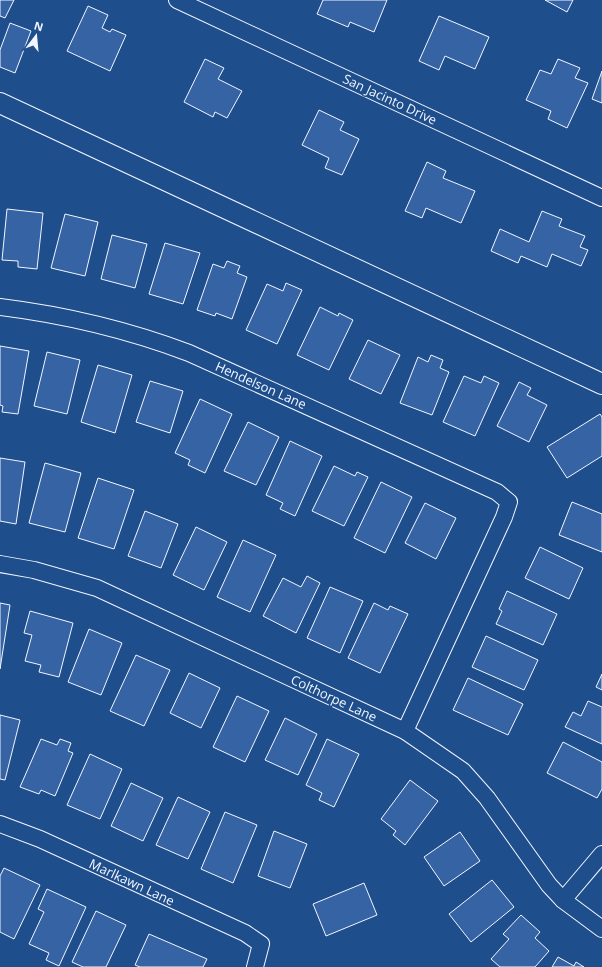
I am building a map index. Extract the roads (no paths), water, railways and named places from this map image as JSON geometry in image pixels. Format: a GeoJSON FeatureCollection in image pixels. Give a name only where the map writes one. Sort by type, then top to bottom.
{"type":"FeatureCollection","features":[{"type":"Feature","properties":{"kind":"street","name":"San Jacinto Drive"},"geometry":{"type":"LineString","coordinates":[[177,0],[602,198]]}},
{"type":"Feature","properties":{"kind":"street"},"geometry":{"type":"LineString","coordinates":[[0,103],[602,384]]}},
{"type":"Feature","properties":{"kind":"street","name":"Hendelson Lane"},"geometry":{"type":"LineString","coordinates":[[0,307],[32,311],[109,327],[150,338],[189,353],[497,492],[509,502],[504,517],[405,731]]}},
{"type":"Feature","properties":{"kind":"street","name":"Colthorpe Lane"},"geometry":{"type":"LineString","coordinates":[[0,564],[34,570],[97,588],[405,731],[463,771],[487,798],[527,856],[563,900],[602,929]]}},
{"type":"Feature","properties":{"kind":"street","name":"Marlkawn Lane"},"geometry":{"type":"LineString","coordinates":[[0,824],[40,839],[238,930],[261,944],[255,967]]}},
{"type":"Feature","properties":{"kind":"street"},"geometry":{"type":"LineString","coordinates":[[563,900],[602,854]]}}]}
